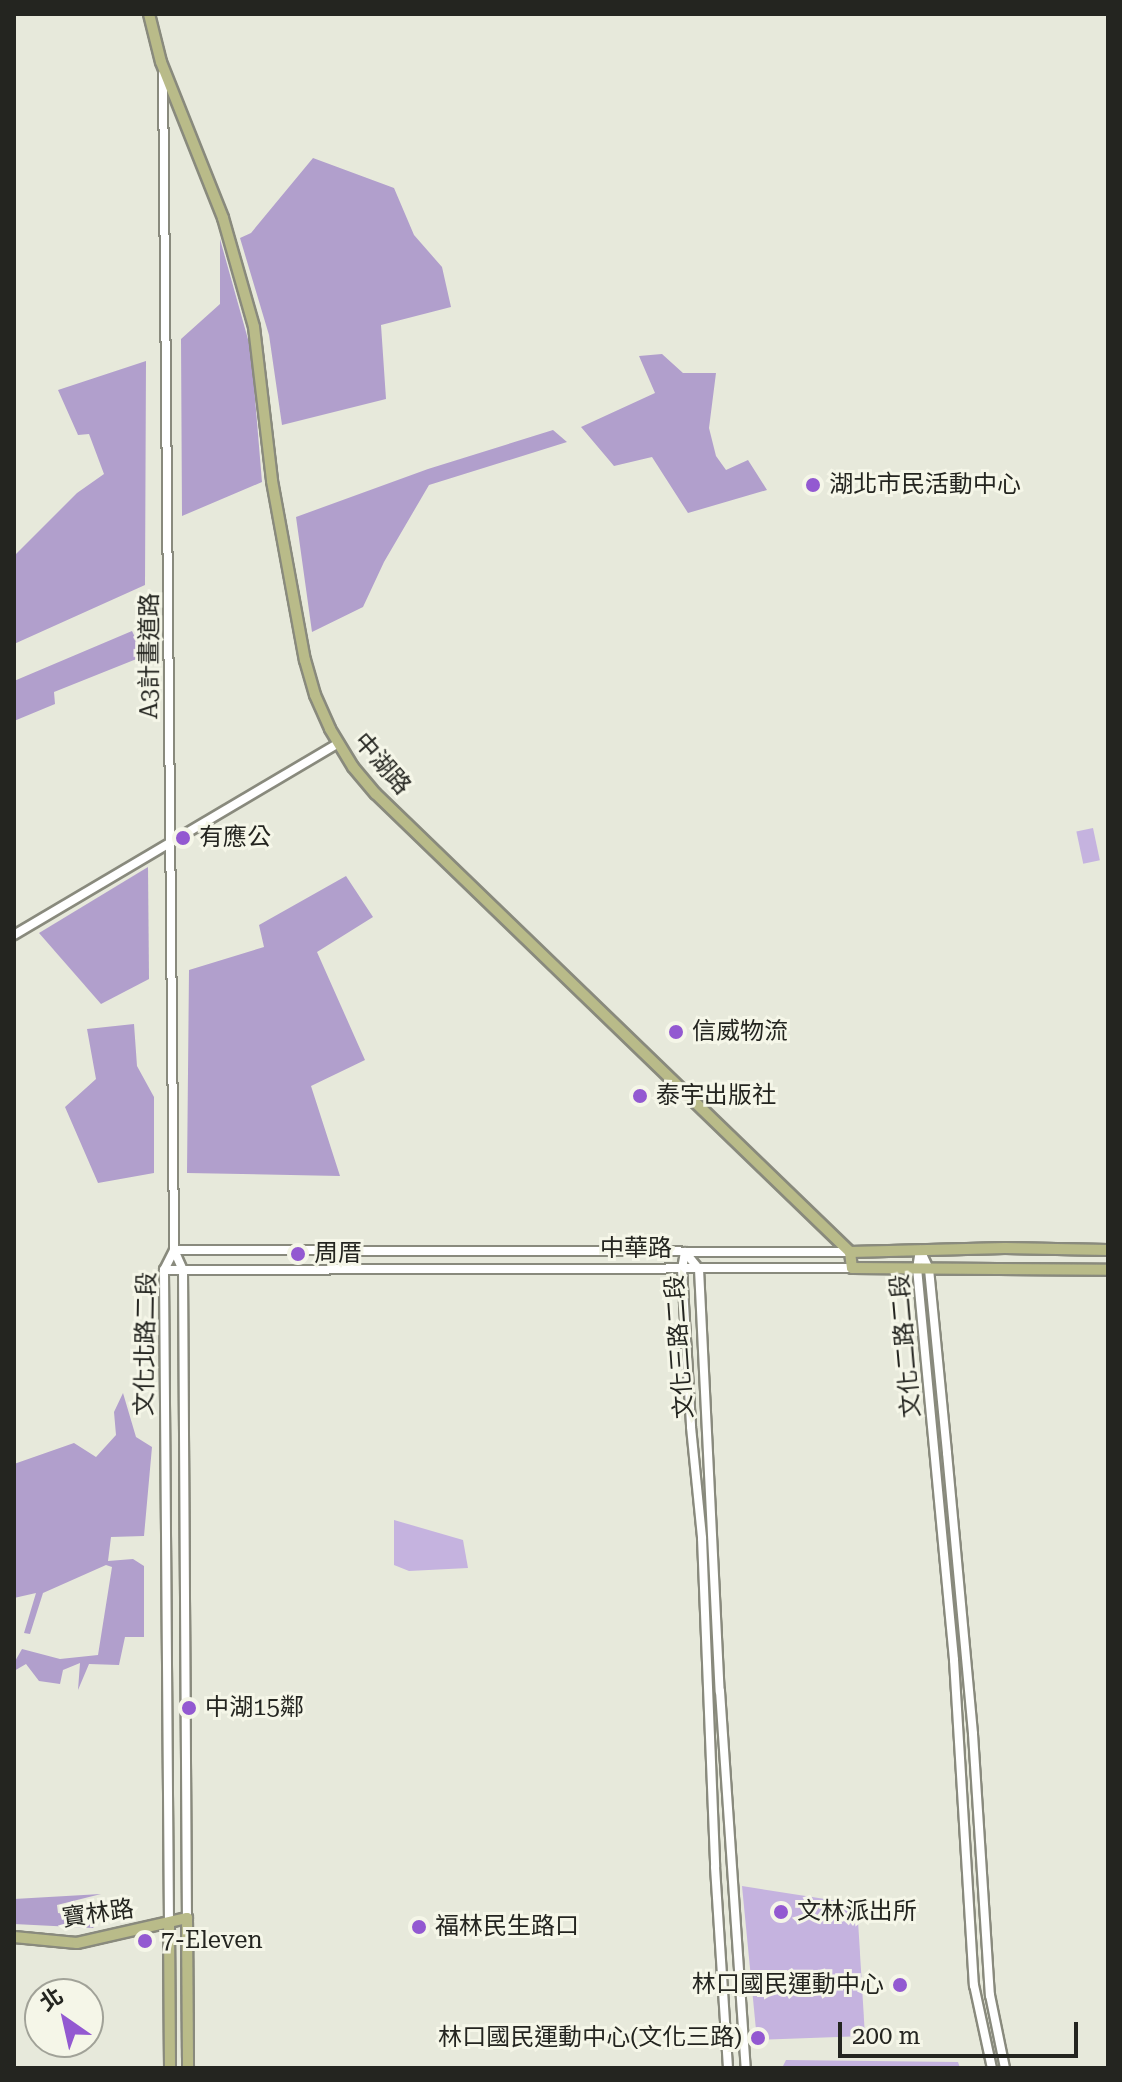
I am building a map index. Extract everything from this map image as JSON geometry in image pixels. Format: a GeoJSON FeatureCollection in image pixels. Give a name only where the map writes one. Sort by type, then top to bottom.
{"type":"FeatureCollection","features":[{"type":"Feature","properties":{"kind":"main road","name":"中湖路"},"geometry":{"type":"LineString","coordinates":[[149,14],[161,62],[223,218],[254,327],[272,481],[305,660],[315,695],[337,744],[376,794],[850,1252]]}},
{"type":"Feature","properties":{"kind":"main road","name":"中華路"},"geometry":{"type":"LineString","coordinates":[[850,1252],[1108,1250]]}},
{"type":"Feature","properties":{"kind":"main road"},"geometry":{"type":"LineString","coordinates":[[850,1252],[852,1268]]}},
{"type":"Feature","properties":{"kind":"main road","name":"中華路"},"geometry":{"type":"LineString","coordinates":[[852,1268],[1108,1270]]}},
{"type":"Feature","properties":{"kind":"main road","name":"寶林路"},"geometry":{"type":"LineString","coordinates":[[14,1937],[77,1943],[187,1918]]}},
{"type":"Feature","properties":{"kind":"main road","name":"文化北路二段"},"geometry":{"type":"LineString","coordinates":[[187,1918],[188,2068]]}},
{"type":"Feature","properties":{"kind":"main road","name":"文化北路二段"},"geometry":{"type":"LineString","coordinates":[[169,1924],[170,2068]]}},
{"type":"Feature","properties":{"kind":"street","name":"A3計畫道路"},"geometry":{"type":"LineString","coordinates":[[161,62],[166,133],[174,1250]]}},
{"type":"Feature","properties":{"kind":"street"},"geometry":{"type":"LineString","coordinates":[[14,935],[337,744]]}},
{"type":"Feature","properties":{"kind":"street","name":"中華路"},"geometry":{"type":"LineString","coordinates":[[174,1250],[850,1252]]}},
{"type":"Feature","properties":{"kind":"street","name":"文化北路二段"},"geometry":{"type":"LineString","coordinates":[[174,1250],[183,1270],[187,1918]]}},
{"type":"Feature","properties":{"kind":"street","name":"文化北路二段"},"geometry":{"type":"LineString","coordinates":[[169,1924],[164,1270],[174,1250]]}},
{"type":"Feature","properties":{"kind":"street","name":"文化二路二段"},"geometry":{"type":"LineString","coordinates":[[920,1250],[917,1268],[954,1660],[974,1985],[992,2068]]}},
{"type":"Feature","properties":{"kind":"street","name":"文化二路二段"},"geometry":{"type":"LineString","coordinates":[[920,1250],[929,1269],[973,1734],[990,1995],[1005,2068]]}},
{"type":"Feature","properties":{"kind":"street","name":"文化三路二段"},"geometry":{"type":"LineString","coordinates":[[685,1252],[682,1269],[691,1427],[702,1538],[715,1867],[728,2068]]}},
{"type":"Feature","properties":{"kind":"street","name":"文化三路二段"},"geometry":{"type":"LineString","coordinates":[[685,1252],[699,1269],[720,1691],[746,2068]]}},
{"type":"Feature","properties":{"kind":"street","name":"中華路"},"geometry":{"type":"LineString","coordinates":[[164,1270],[852,1268]]}},
{"type":"Feature","properties":{"kind":"shaded area"},"geometry":{"type":"Polygon","coordinates":[[[313,158],[394,188],[414,235],[442,267],[451,307],[381,325],[386,399],[282,425],[269,335],[240,238],[251,233],[313,158]]]}},
{"type":"Feature","properties":{"kind":"shaded area"},"geometry":{"type":"Polygon","coordinates":[[[220,239],[251,350],[262,482],[182,516],[181,339],[220,304],[220,239]]]}},
{"type":"Feature","properties":{"kind":"shaded area"},"geometry":{"type":"Polygon","coordinates":[[[662,354],[683,373],[716,373],[709,428],[716,456],[726,470],[748,460],[767,490],[688,513],[652,457],[614,466],[581,427],[655,393],[639,356],[662,354]]]}},
{"type":"Feature","properties":{"kind":"shaded area"},"geometry":{"type":"Polygon","coordinates":[[[146,361],[145,585],[14,644],[14,556],[77,493],[104,474],[89,434],[78,435],[58,390],[146,361]]]}},
{"type":"Feature","properties":{"kind":"shaded area"},"geometry":{"type":"Polygon","coordinates":[[[553,430],[567,442],[429,485],[384,562],[363,607],[312,632],[296,517],[428,469],[553,430]]]}},
{"type":"Feature","properties":{"kind":"shaded area"},"geometry":{"type":"Polygon","coordinates":[[[132,631],[144,656],[54,692],[55,704],[14,721],[14,681],[132,631]]]}},
{"type":"Feature","properties":{"kind":"shaded area"},"geometry":{"type":"Polygon","coordinates":[[[1093,828],[1100,860],[1083,864],[1076,832],[1093,828]]]}},
{"type":"Feature","properties":{"kind":"shaded area"},"geometry":{"type":"Polygon","coordinates":[[[148,867],[149,979],[101,1004],[39,933],[148,867]]]}},
{"type":"Feature","properties":{"kind":"shaded area"},"geometry":{"type":"Polygon","coordinates":[[[346,876],[373,917],[317,952],[365,1060],[311,1086],[340,1176],[187,1173],[189,970],[264,947],[259,925],[346,876]]]}},
{"type":"Feature","properties":{"kind":"shaded area"},"geometry":{"type":"Polygon","coordinates":[[[134,1024],[137,1066],[154,1097],[154,1173],[98,1183],[65,1107],[96,1079],[87,1029],[134,1024]]]}},
{"type":"Feature","properties":{"kind":"shaded area"},"geometry":{"type":"Polygon","coordinates":[[[123,1393],[136,1437],[152,1447],[144,1536],[111,1537],[108,1561],[133,1559],[144,1566],[144,1637],[125,1637],[119,1665],[89,1664],[78,1690],[80,1663],[63,1670],[60,1684],[39,1681],[26,1664],[14,1671],[14,1663],[22,1649],[60,1659],[98,1655],[112,1567],[106,1565],[43,1593],[30,1634],[24,1633],[36,1593],[14,1598],[14,1464],[74,1443],[96,1457],[116,1435],[114,1412],[123,1393]]]}},
{"type":"Feature","properties":{"kind":"shaded area"},"geometry":{"type":"Polygon","coordinates":[[[394,1520],[463,1540],[468,1568],[409,1571],[394,1565],[394,1520]]]}},
{"type":"Feature","properties":{"kind":"shaded area"},"geometry":{"type":"Polygon","coordinates":[[[742,1886],[857,1904],[865,2036],[757,2040],[742,1886]]]}},
{"type":"Feature","properties":{"kind":"shaded area"},"geometry":{"type":"Polygon","coordinates":[[[101,1894],[57,1905],[58,1913],[99,1920],[93,1928],[14,1924],[14,1899],[101,1894]]]}},
{"type":"Feature","properties":{"kind":"shaded area"},"geometry":{"type":"Polygon","coordinates":[[[786,2060],[958,2062],[960,2068],[782,2068],[786,2060]]]}},
{"type":"Feature","properties":{"kind":"place","name":"湖北市民活動中心"},"geometry":{"type":"Point","coordinates":[813,485]}},
{"type":"Feature","properties":{"kind":"place","name":"有應公"},"geometry":{"type":"Point","coordinates":[183,838]}},
{"type":"Feature","properties":{"kind":"place","name":"信威物流"},"geometry":{"type":"Point","coordinates":[676,1032]}},
{"type":"Feature","properties":{"kind":"place","name":"泰宇出版社"},"geometry":{"type":"Point","coordinates":[640,1096]}},
{"type":"Feature","properties":{"kind":"place","name":"周厝"},"geometry":{"type":"Point","coordinates":[298,1254]}},
{"type":"Feature","properties":{"kind":"place","name":"中湖15鄰"},"geometry":{"type":"Point","coordinates":[189,1708]}},
{"type":"Feature","properties":{"kind":"place","name":"文林派出所"},"geometry":{"type":"Point","coordinates":[781,1912]}},
{"type":"Feature","properties":{"kind":"place","name":"福林民生路口"},"geometry":{"type":"Point","coordinates":[419,1927]}},
{"type":"Feature","properties":{"kind":"place","name":"7-Eleven"},"geometry":{"type":"Point","coordinates":[145,1941]}},
{"type":"Feature","properties":{"kind":"place","name":"林口國民運動中心"},"geometry":{"type":"Point","coordinates":[900,1985]}},
{"type":"Feature","properties":{"kind":"place","name":"林口國民運動中心(文化三路)"},"geometry":{"type":"Point","coordinates":[758,2038]}}]}
